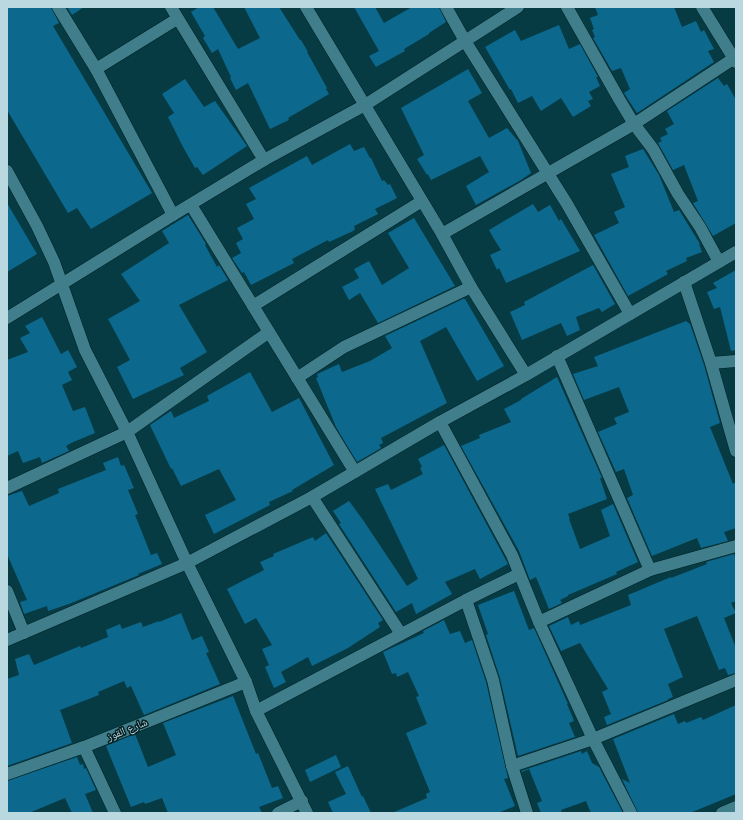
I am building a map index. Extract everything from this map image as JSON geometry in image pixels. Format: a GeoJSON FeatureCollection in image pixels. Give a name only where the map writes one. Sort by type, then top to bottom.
{"type":"FeatureCollection","features":[{"type":"Feature","properties":{"kind":"street"},"geometry":{"type":"LineString","coordinates":[[58,7],[96,69],[173,215]]}},
{"type":"Feature","properties":{"kind":"street"},"geometry":{"type":"LineString","coordinates":[[171,7],[264,160]]}},
{"type":"Feature","properties":{"kind":"street"},"geometry":{"type":"LineString","coordinates":[[306,7],[442,234],[471,287],[526,375]]}},
{"type":"Feature","properties":{"kind":"street"},"geometry":{"type":"LineString","coordinates":[[446,7],[465,41],[567,204],[630,314]]}},
{"type":"Feature","properties":{"kind":"street"},"geometry":{"type":"LineString","coordinates":[[7,318],[264,160],[365,104],[518,7]]}},
{"type":"Feature","properties":{"kind":"street"},"geometry":{"type":"LineString","coordinates":[[567,7],[634,124],[653,149],[678,194],[700,227],[719,262]]}},
{"type":"Feature","properties":{"kind":"street"},"geometry":{"type":"LineString","coordinates":[[442,234],[634,124],[735,59],[702,7]]}},
{"type":"Feature","properties":{"kind":"street"},"geometry":{"type":"LineString","coordinates":[[96,69],[177,19]]}},
{"type":"Feature","properties":{"kind":"street"},"geometry":{"type":"LineString","coordinates":[[7,171],[37,226],[54,262],[86,350],[127,432],[187,563],[246,682],[256,711],[307,813]]}},
{"type":"Feature","properties":{"kind":"street"},"geometry":{"type":"LineString","coordinates":[[252,306],[422,201]]}},
{"type":"Feature","properties":{"kind":"street"},"geometry":{"type":"LineString","coordinates":[[191,205],[355,472]]}},
{"type":"Feature","properties":{"kind":"street"},"geometry":{"type":"LineString","coordinates":[[7,640],[187,563],[312,497],[440,422],[526,375],[736,252]]}},
{"type":"Feature","properties":{"kind":"street"},"geometry":{"type":"LineString","coordinates":[[684,282],[711,363],[736,451]]}},
{"type":"Feature","properties":{"kind":"street"},"geometry":{"type":"LineString","coordinates":[[297,378],[344,348],[471,287]]}},
{"type":"Feature","properties":{"kind":"street"},"geometry":{"type":"LineString","coordinates":[[7,488],[127,432],[269,332]]}},
{"type":"Feature","properties":{"kind":"street"},"geometry":{"type":"LineString","coordinates":[[557,356],[650,570]]}},
{"type":"Feature","properties":{"kind":"street"},"geometry":{"type":"LineString","coordinates":[[711,363],[736,361]]}},
{"type":"Feature","properties":{"kind":"street"},"geometry":{"type":"LineString","coordinates":[[440,422],[512,555],[539,622],[593,739],[630,813]]}},
{"type":"Feature","properties":{"kind":"street"},"geometry":{"type":"LineString","coordinates":[[312,497],[401,634]]}},
{"type":"Feature","properties":{"kind":"street"},"geometry":{"type":"LineString","coordinates":[[539,622],[650,570],[736,546]]}},
{"type":"Feature","properties":{"kind":"street"},"geometry":{"type":"LineString","coordinates":[[256,711],[466,600],[519,574]]}},
{"type":"Feature","properties":{"kind":"street"},"geometry":{"type":"LineString","coordinates":[[7,591],[24,633]]}},
{"type":"Feature","properties":{"kind":"street"},"geometry":{"type":"LineString","coordinates":[[466,600],[493,680],[512,766],[527,813]]}},
{"type":"Feature","properties":{"kind":"street"},"geometry":{"type":"LineString","coordinates":[[512,766],[593,739],[736,680]]}},
{"type":"Feature","properties":{"kind":"street","name":"شارع القوز"},"geometry":{"type":"LineString","coordinates":[[7,774],[84,747],[246,682]]}},
{"type":"Feature","properties":{"kind":"street"},"geometry":{"type":"LineString","coordinates":[[84,747],[115,813]]}},
{"type":"Feature","properties":{"kind":"street"},"geometry":{"type":"LineString","coordinates":[[278,813],[302,801]]}},
{"type":"Feature","properties":{"kind":"street"},"geometry":{"type":"LineString","coordinates":[[722,813],[736,807]]}},
{"type":"Feature","properties":{"kind":"building"},"geometry":{"type":"Polygon","coordinates":[[[7,7],[51,7],[59,23],[53,26],[152,193],[91,229],[77,208],[68,213],[7,110],[7,7]]]}},
{"type":"Feature","properties":{"kind":"building"},"geometry":{"type":"Polygon","coordinates":[[[67,7],[84,7],[72,15],[67,7]]]}},
{"type":"Feature","properties":{"kind":"building"},"geometry":{"type":"Polygon","coordinates":[[[199,7],[213,7],[238,49],[260,38],[244,7],[279,7],[308,52],[329,94],[288,118],[289,120],[270,129],[248,83],[236,90],[218,49],[212,53],[203,38],[205,36],[191,12],[199,7]]]}},
{"type":"Feature","properties":{"kind":"building"},"geometry":{"type":"Polygon","coordinates":[[[354,7],[375,7],[384,23],[412,7],[439,7],[446,22],[404,49],[405,51],[376,67],[369,56],[379,51],[354,7]]]}},
{"type":"Feature","properties":{"kind":"building"},"geometry":{"type":"Polygon","coordinates":[[[595,7],[674,7],[682,27],[696,21],[701,32],[704,30],[714,49],[708,51],[714,62],[637,113],[624,93],[630,89],[621,68],[612,71],[593,38],[595,37],[592,30],[594,29],[590,18],[598,15],[595,7]]]}},
{"type":"Feature","properties":{"kind":"building"},"geometry":{"type":"Polygon","coordinates":[[[559,25],[569,49],[580,44],[598,77],[596,77],[600,86],[589,92],[593,99],[588,101],[591,106],[573,117],[561,98],[541,111],[532,96],[518,103],[485,47],[515,30],[521,41],[559,25]]]}},
{"type":"Feature","properties":{"kind":"building"},"geometry":{"type":"Polygon","coordinates":[[[468,69],[482,93],[468,101],[489,138],[507,128],[518,141],[531,173],[476,205],[466,186],[489,172],[480,156],[431,180],[417,159],[424,155],[401,108],[468,69]]]}},
{"type":"Feature","properties":{"kind":"building"},"geometry":{"type":"Polygon","coordinates":[[[718,78],[724,86],[727,84],[736,100],[736,223],[713,236],[693,203],[698,201],[684,165],[673,170],[658,143],[662,141],[660,138],[668,134],[665,129],[674,124],[667,111],[718,78]]]}},
{"type":"Feature","properties":{"kind":"building"},"geometry":{"type":"Polygon","coordinates":[[[185,79],[204,107],[215,101],[247,146],[203,175],[197,167],[195,168],[183,147],[168,117],[174,113],[162,94],[185,79]]]}},
{"type":"Feature","properties":{"kind":"building"},"geometry":{"type":"Polygon","coordinates":[[[350,144],[354,151],[364,147],[382,181],[384,180],[388,185],[390,184],[397,198],[375,209],[378,214],[354,226],[355,229],[353,231],[329,242],[328,240],[292,259],[294,263],[251,285],[244,272],[242,273],[232,258],[241,253],[236,243],[243,239],[237,228],[254,219],[246,204],[256,199],[249,188],[307,156],[312,165],[350,144]]]}},
{"type":"Feature","properties":{"kind":"building"},"geometry":{"type":"Polygon","coordinates":[[[643,149],[659,175],[674,212],[679,210],[700,244],[702,252],[686,258],[687,261],[666,271],[668,274],[628,296],[594,235],[619,223],[614,212],[625,207],[611,174],[629,167],[625,156],[643,149]]]}},
{"type":"Feature","properties":{"kind":"building"},"geometry":{"type":"Polygon","coordinates":[[[7,203],[37,254],[7,272],[7,203]]]}},
{"type":"Feature","properties":{"kind":"building"},"geometry":{"type":"Polygon","coordinates":[[[533,204],[538,212],[550,205],[559,221],[561,219],[580,251],[506,283],[499,268],[497,270],[490,255],[501,250],[489,230],[533,204]]]}},
{"type":"Feature","properties":{"kind":"building"},"geometry":{"type":"Polygon","coordinates":[[[188,215],[206,244],[205,245],[217,267],[219,265],[228,280],[179,305],[207,352],[180,368],[184,375],[133,399],[117,367],[130,360],[108,319],[140,301],[121,274],[169,243],[162,231],[188,215]]]}},
{"type":"Feature","properties":{"kind":"building"},"geometry":{"type":"Polygon","coordinates":[[[414,218],[455,286],[378,323],[360,293],[349,300],[342,287],[359,278],[354,269],[369,261],[382,285],[409,268],[388,233],[414,218]]]}},
{"type":"Feature","properties":{"kind":"building"},"geometry":{"type":"Polygon","coordinates":[[[593,265],[615,304],[602,312],[599,308],[576,317],[580,330],[567,336],[561,323],[522,340],[510,312],[525,305],[524,302],[593,265]]]}},
{"type":"Feature","properties":{"kind":"building"},"geometry":{"type":"Polygon","coordinates":[[[736,270],[736,350],[731,351],[720,307],[714,309],[707,292],[717,288],[713,283],[736,270]]]}},
{"type":"Feature","properties":{"kind":"building"},"geometry":{"type":"Polygon","coordinates":[[[465,299],[504,366],[477,381],[446,327],[420,341],[447,403],[381,438],[383,443],[379,445],[381,448],[357,462],[336,427],[316,378],[318,377],[317,374],[339,364],[342,372],[370,361],[392,348],[385,336],[465,299]]]}},
{"type":"Feature","properties":{"kind":"building"},"geometry":{"type":"Polygon","coordinates":[[[42,317],[61,354],[68,350],[77,367],[68,372],[72,380],[62,385],[73,411],[85,407],[95,433],[71,443],[66,446],[69,451],[42,463],[40,457],[23,463],[18,451],[7,456],[7,360],[28,352],[20,338],[30,333],[25,326],[42,317]]]}},
{"type":"Feature","properties":{"kind":"building"},"geometry":{"type":"Polygon","coordinates":[[[686,321],[690,324],[704,365],[720,423],[710,427],[733,484],[736,482],[736,528],[724,532],[728,541],[701,548],[697,538],[652,556],[627,498],[633,495],[624,469],[616,472],[598,432],[617,424],[614,418],[629,412],[619,387],[584,400],[573,374],[598,366],[594,357],[686,321]]]}},
{"type":"Feature","properties":{"kind":"building"},"geometry":{"type":"Polygon","coordinates":[[[250,372],[272,412],[299,398],[334,465],[292,490],[293,491],[269,502],[270,505],[214,534],[205,515],[236,500],[219,469],[181,486],[172,468],[171,469],[150,425],[171,411],[174,418],[209,401],[207,396],[250,372]]]}},
{"type":"Feature","properties":{"kind":"building"},"geometry":{"type":"Polygon","coordinates":[[[557,377],[602,478],[600,478],[607,499],[568,514],[580,549],[610,536],[601,510],[613,504],[638,562],[616,572],[617,574],[568,595],[560,600],[562,603],[549,609],[536,577],[530,580],[519,551],[461,446],[480,438],[479,435],[511,422],[504,409],[557,377]]]}},
{"type":"Feature","properties":{"kind":"building"},"geometry":{"type":"Polygon","coordinates":[[[444,445],[508,564],[480,579],[475,569],[445,582],[452,594],[416,614],[412,603],[396,612],[339,524],[341,523],[333,511],[349,501],[407,586],[418,579],[375,489],[388,484],[391,490],[423,474],[420,468],[422,467],[418,459],[444,445]]]}},
{"type":"Feature","properties":{"kind":"building"},"geometry":{"type":"Polygon","coordinates":[[[118,457],[121,466],[124,465],[134,488],[128,490],[138,514],[135,515],[151,555],[157,553],[162,564],[69,604],[48,611],[47,606],[24,614],[20,602],[27,600],[7,554],[7,496],[22,491],[29,506],[59,493],[58,489],[106,470],[103,463],[118,457]]]}},
{"type":"Feature","properties":{"kind":"building"},"geometry":{"type":"Polygon","coordinates":[[[326,533],[383,620],[378,623],[380,627],[348,648],[312,666],[308,657],[281,672],[286,682],[274,688],[265,667],[269,665],[262,649],[272,645],[256,618],[245,624],[227,589],[264,570],[260,562],[274,556],[273,554],[313,537],[315,541],[326,533]]]}},
{"type":"Feature","properties":{"kind":"building"},"geometry":{"type":"Polygon","coordinates":[[[734,554],[736,560],[736,601],[731,603],[736,613],[724,618],[736,648],[736,673],[728,675],[725,668],[719,670],[697,616],[664,629],[683,677],[668,684],[673,697],[607,725],[604,717],[611,714],[602,692],[608,689],[580,643],[561,651],[549,626],[568,617],[571,625],[579,621],[580,625],[631,605],[628,595],[707,564],[706,562],[734,554]]]}},
{"type":"Feature","properties":{"kind":"building"},"geometry":{"type":"Polygon","coordinates":[[[514,591],[529,630],[534,628],[568,704],[574,721],[569,723],[575,737],[518,756],[500,678],[486,635],[488,634],[478,605],[514,591]]]}},
{"type":"Feature","properties":{"kind":"building"},"geometry":{"type":"Polygon","coordinates":[[[181,613],[192,640],[202,636],[209,652],[206,653],[220,684],[144,715],[131,686],[127,688],[124,681],[98,692],[99,695],[60,710],[72,743],[7,766],[7,679],[19,675],[15,659],[29,654],[34,665],[80,646],[81,648],[108,637],[106,630],[120,624],[122,629],[141,622],[143,627],[181,613]]]}},
{"type":"Feature","properties":{"kind":"building"},"geometry":{"type":"Polygon","coordinates":[[[444,620],[450,634],[460,631],[465,643],[472,640],[486,682],[508,778],[504,779],[515,806],[498,813],[392,813],[427,798],[426,794],[430,792],[406,733],[427,724],[416,697],[419,696],[408,672],[397,677],[396,673],[392,674],[383,652],[424,633],[423,631],[444,620]]]}},
{"type":"Feature","properties":{"kind":"building"},"geometry":{"type":"Polygon","coordinates":[[[233,696],[256,754],[258,753],[272,788],[278,786],[283,798],[259,807],[262,813],[168,813],[162,798],[131,807],[106,746],[135,734],[148,767],[176,755],[163,723],[233,696]]]}},
{"type":"Feature","properties":{"kind":"building"},"geometry":{"type":"Polygon","coordinates":[[[736,705],[736,794],[690,813],[638,813],[622,779],[630,783],[613,739],[674,714],[678,724],[685,721],[686,723],[701,717],[703,720],[736,705]]]}},
{"type":"Feature","properties":{"kind":"building"},"geometry":{"type":"Polygon","coordinates":[[[581,751],[582,754],[587,751],[592,763],[599,767],[623,813],[591,813],[586,801],[561,810],[562,813],[541,813],[537,803],[542,801],[529,769],[522,772],[521,771],[581,751]]]}},
{"type":"Feature","properties":{"kind":"building"},"geometry":{"type":"Polygon","coordinates":[[[336,755],[341,767],[310,782],[305,770],[336,755]]]}},
{"type":"Feature","properties":{"kind":"building"},"geometry":{"type":"Polygon","coordinates":[[[77,757],[80,765],[83,764],[84,769],[86,768],[96,790],[85,794],[93,813],[72,813],[65,798],[29,813],[7,813],[7,781],[77,757]]]}},
{"type":"Feature","properties":{"kind":"building"},"geometry":{"type":"Polygon","coordinates":[[[348,766],[371,813],[333,813],[328,802],[346,794],[335,772],[348,766]]]}}]}
